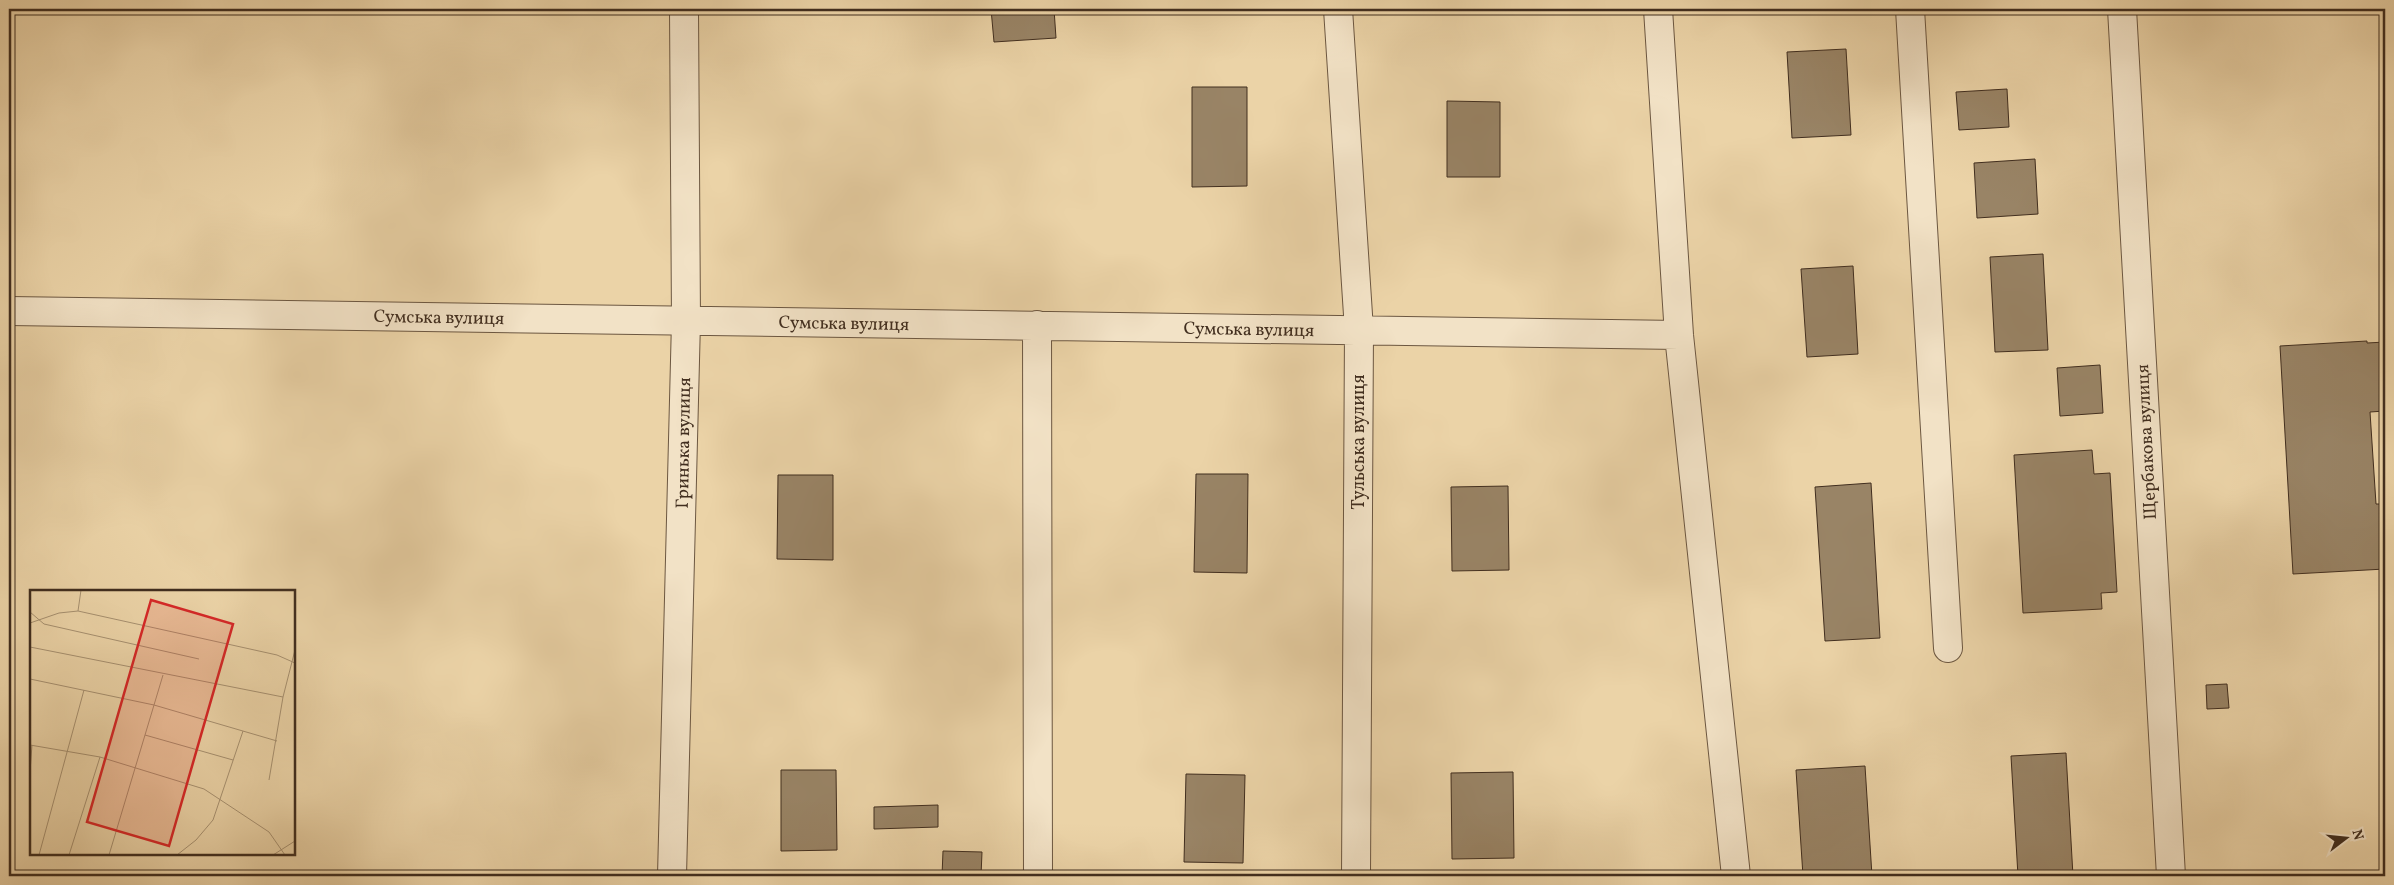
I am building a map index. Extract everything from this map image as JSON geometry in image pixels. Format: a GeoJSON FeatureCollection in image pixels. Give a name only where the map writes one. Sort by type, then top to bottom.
{"type":"FeatureCollection","features":[{"type":"Feature","properties":{"kind":"street","name":"Гринька вулиця"},"geometry":{"type":"LineString","coordinates":[[672,876],[686,321],[684,9]]}},
{"type":"Feature","properties":{"kind":"street","name":"Тульська вулиця"},"geometry":{"type":"LineString","coordinates":[[1338,9],[1359,330],[1356,876]]}},
{"type":"Feature","properties":{"kind":"street"},"geometry":{"type":"LineString","coordinates":[[1658,9],[1678,335],[1736,876]]}},
{"type":"Feature","properties":{"kind":"street"},"geometry":{"type":"LineString","coordinates":[[1910,9],[1948,648]]}},
{"type":"Feature","properties":{"kind":"street","name":"Щербакова вулиця"},"geometry":{"type":"LineString","coordinates":[[2122,9],[2171,876]]}},
{"type":"Feature","properties":{"kind":"street","name":"Сумська вулиця"},"geometry":{"type":"LineString","coordinates":[[9,311],[1678,335]]}},
{"type":"Feature","properties":{"kind":"street"},"geometry":{"type":"LineString","coordinates":[[1037,326],[1038,876]]}},
{"type":"Feature","properties":{"kind":"building"},"geometry":{"type":"Polygon","coordinates":[[[991,9],[1054,9],[1056,38],[994,42],[991,9]]]}},
{"type":"Feature","properties":{"kind":"building"},"geometry":{"type":"Polygon","coordinates":[[[1846,49],[1851,135],[1792,138],[1787,52],[1846,49]]]}},
{"type":"Feature","properties":{"kind":"building"},"geometry":{"type":"Polygon","coordinates":[[[1192,87],[1247,87],[1247,186],[1192,187],[1192,87]]]}},
{"type":"Feature","properties":{"kind":"building"},"geometry":{"type":"Polygon","coordinates":[[[2007,89],[2009,127],[1959,130],[1956,92],[2007,89]]]}},
{"type":"Feature","properties":{"kind":"building"},"geometry":{"type":"Polygon","coordinates":[[[1447,101],[1500,102],[1500,177],[1447,177],[1447,101]]]}},
{"type":"Feature","properties":{"kind":"building"},"geometry":{"type":"Polygon","coordinates":[[[2035,159],[2038,214],[1977,218],[1974,163],[2035,159]]]}},
{"type":"Feature","properties":{"kind":"building"},"geometry":{"type":"Polygon","coordinates":[[[2043,254],[2048,350],[1995,352],[1990,257],[2043,254]]]}},
{"type":"Feature","properties":{"kind":"building"},"geometry":{"type":"Polygon","coordinates":[[[1853,266],[1858,354],[1807,357],[1801,269],[1853,266]]]}},
{"type":"Feature","properties":{"kind":"building"},"geometry":{"type":"Polygon","coordinates":[[[2367,341],[2367,343],[2385,342],[2385,411],[2370,412],[2376,504],[2385,504],[2385,569],[2293,574],[2280,346],[2367,341]]]}},
{"type":"Feature","properties":{"kind":"building"},"geometry":{"type":"Polygon","coordinates":[[[2100,365],[2103,413],[2060,416],[2057,368],[2100,365]]]}},
{"type":"Feature","properties":{"kind":"building"},"geometry":{"type":"Polygon","coordinates":[[[2092,450],[2094,474],[2110,473],[2117,592],[2101,593],[2102,609],[2023,613],[2014,455],[2092,450]]]}},
{"type":"Feature","properties":{"kind":"building"},"geometry":{"type":"Polygon","coordinates":[[[1196,474],[1248,474],[1247,573],[1194,572],[1196,474]]]}},
{"type":"Feature","properties":{"kind":"building"},"geometry":{"type":"Polygon","coordinates":[[[778,475],[833,475],[833,560],[777,559],[778,475]]]}},
{"type":"Feature","properties":{"kind":"building"},"geometry":{"type":"Polygon","coordinates":[[[1871,483],[1880,638],[1825,641],[1815,487],[1871,483]]]}},
{"type":"Feature","properties":{"kind":"building"},"geometry":{"type":"Polygon","coordinates":[[[1508,486],[1509,570],[1452,571],[1451,487],[1508,486]]]}},
{"type":"Feature","properties":{"kind":"building"},"geometry":{"type":"Polygon","coordinates":[[[2227,684],[2229,708],[2207,709],[2206,685],[2227,684]]]}},
{"type":"Feature","properties":{"kind":"building"},"geometry":{"type":"Polygon","coordinates":[[[2066,753],[2073,876],[2018,876],[2011,756],[2066,753]]]}},
{"type":"Feature","properties":{"kind":"building"},"geometry":{"type":"Polygon","coordinates":[[[1865,766],[1872,876],[1803,876],[1796,770],[1865,766]]]}},
{"type":"Feature","properties":{"kind":"building"},"geometry":{"type":"Polygon","coordinates":[[[781,770],[836,770],[837,850],[781,851],[781,770]]]}},
{"type":"Feature","properties":{"kind":"building"},"geometry":{"type":"Polygon","coordinates":[[[1513,772],[1514,858],[1452,859],[1451,773],[1513,772]]]}},
{"type":"Feature","properties":{"kind":"building"},"geometry":{"type":"Polygon","coordinates":[[[1186,774],[1245,775],[1243,863],[1184,862],[1186,774]]]}},
{"type":"Feature","properties":{"kind":"building"},"geometry":{"type":"Polygon","coordinates":[[[938,805],[938,827],[874,829],[874,807],[938,805]]]}},
{"type":"Feature","properties":{"kind":"building"},"geometry":{"type":"Polygon","coordinates":[[[943,851],[982,852],[981,876],[942,876],[943,851]]]}}]}
